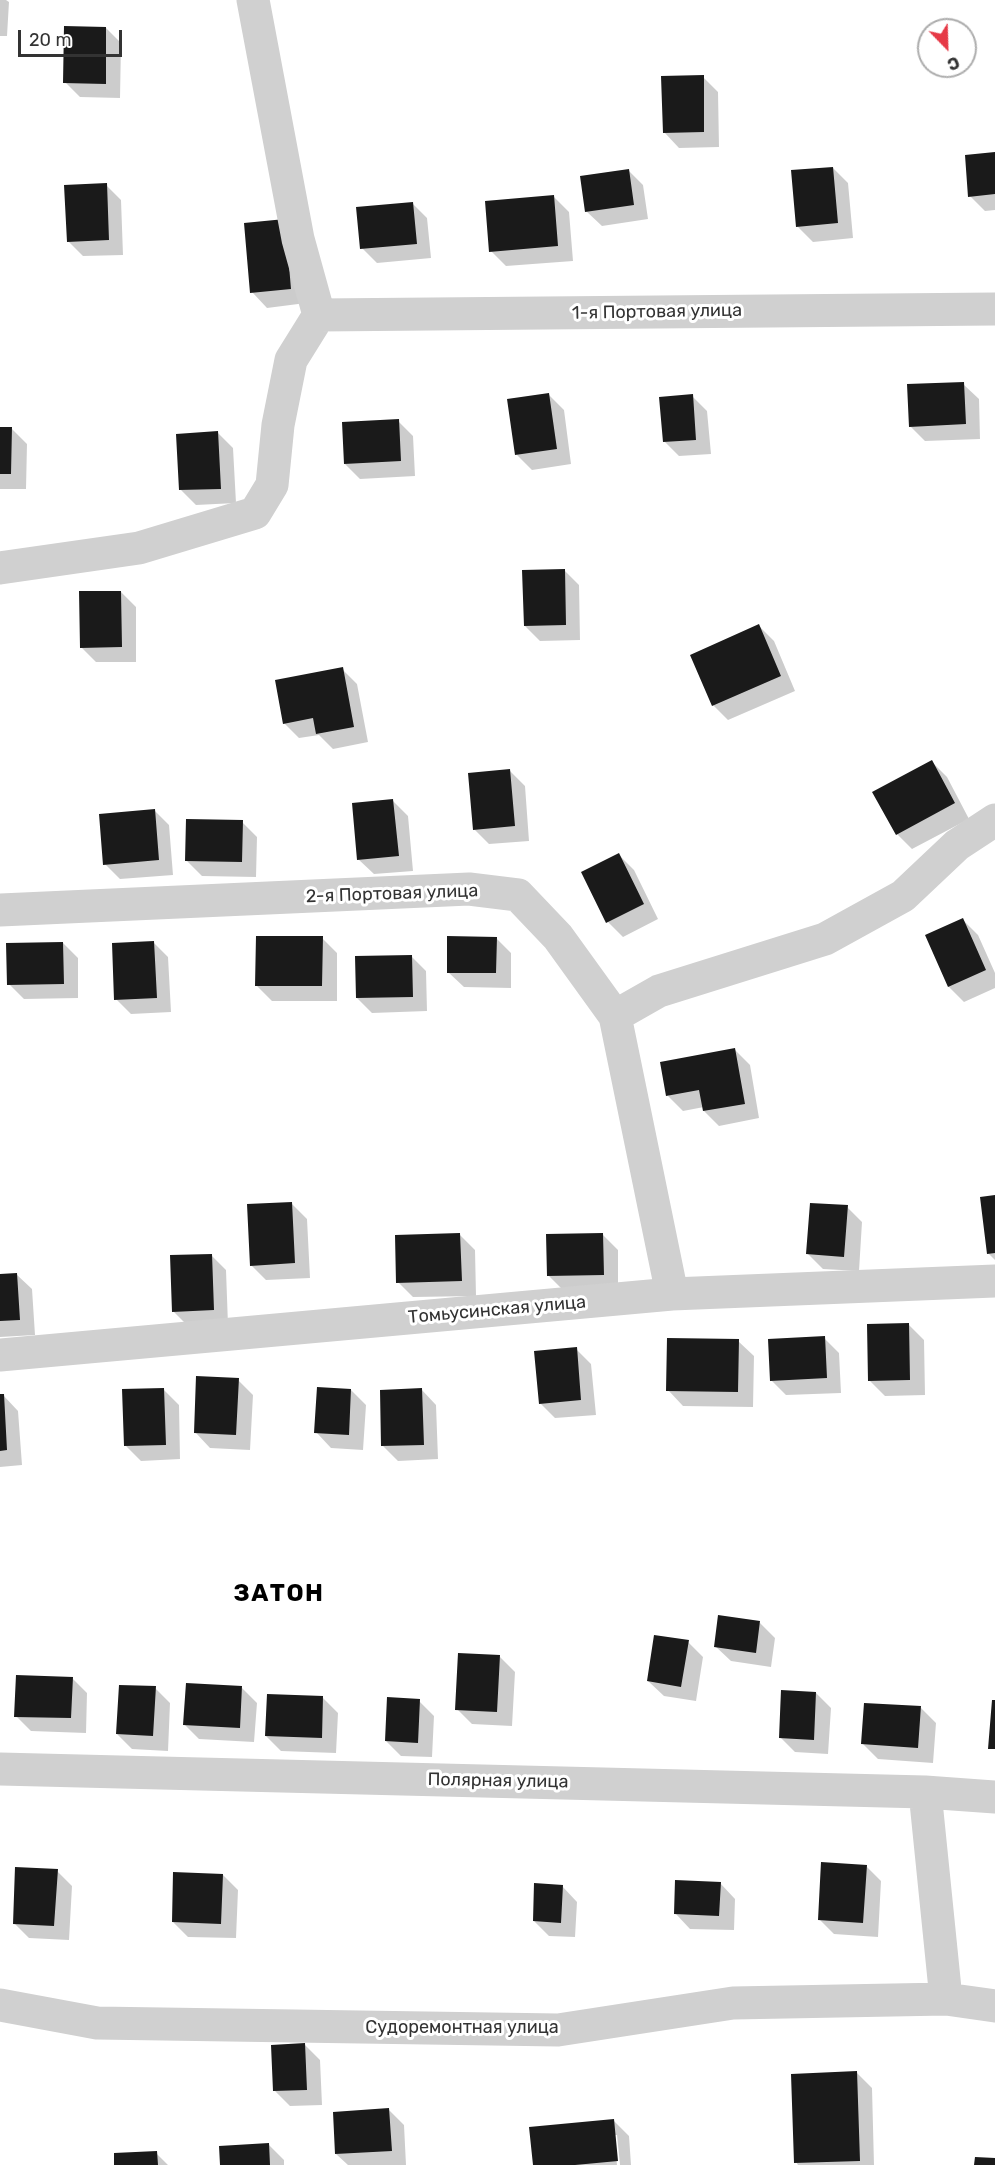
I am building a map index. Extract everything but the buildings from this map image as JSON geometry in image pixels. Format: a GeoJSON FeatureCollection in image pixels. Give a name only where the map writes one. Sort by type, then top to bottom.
{"type":"FeatureCollection","features":[{"type":"Feature","properties":{"kind":"street"},"geometry":{"type":"LineString","coordinates":[[0,568],[139,548],[255,513],[272,485],[278,425],[291,360],[319,315],[298,239],[253,0]]}},
{"type":"Feature","properties":{"kind":"street","name":"1-я Портовая улица"},"geometry":{"type":"LineString","coordinates":[[319,315],[995,309]]}},
{"type":"Feature","properties":{"kind":"street"},"geometry":{"type":"LineString","coordinates":[[672,1294],[615,1017],[659,991],[825,939],[903,897],[957,845],[995,820]]}},
{"type":"Feature","properties":{"kind":"street","name":"2-я Портовая улица"},"geometry":{"type":"LineString","coordinates":[[0,910],[469,889],[518,895],[558,937],[615,1017]]}},
{"type":"Feature","properties":{"kind":"street","name":"Томьусинская улица"},"geometry":{"type":"LineString","coordinates":[[0,1355],[672,1294],[995,1281]]}},
{"type":"Feature","properties":{"kind":"street","name":"Полярная улица"},"geometry":{"type":"LineString","coordinates":[[0,1769],[926,1792],[995,1797]]}},
{"type":"Feature","properties":{"kind":"street"},"geometry":{"type":"LineString","coordinates":[[926,1792],[946,1999]]}},
{"type":"Feature","properties":{"kind":"street","name":"Судоремонтная улица"},"geometry":{"type":"LineString","coordinates":[[0,2005],[97,2023],[558,2030],[734,2003],[946,1999],[995,2006]]}},
{"type":"Feature","properties":{"kind":"district","name":"ЗАТОН"},"geometry":{"type":"Point","coordinates":[279,1594]}}]}
